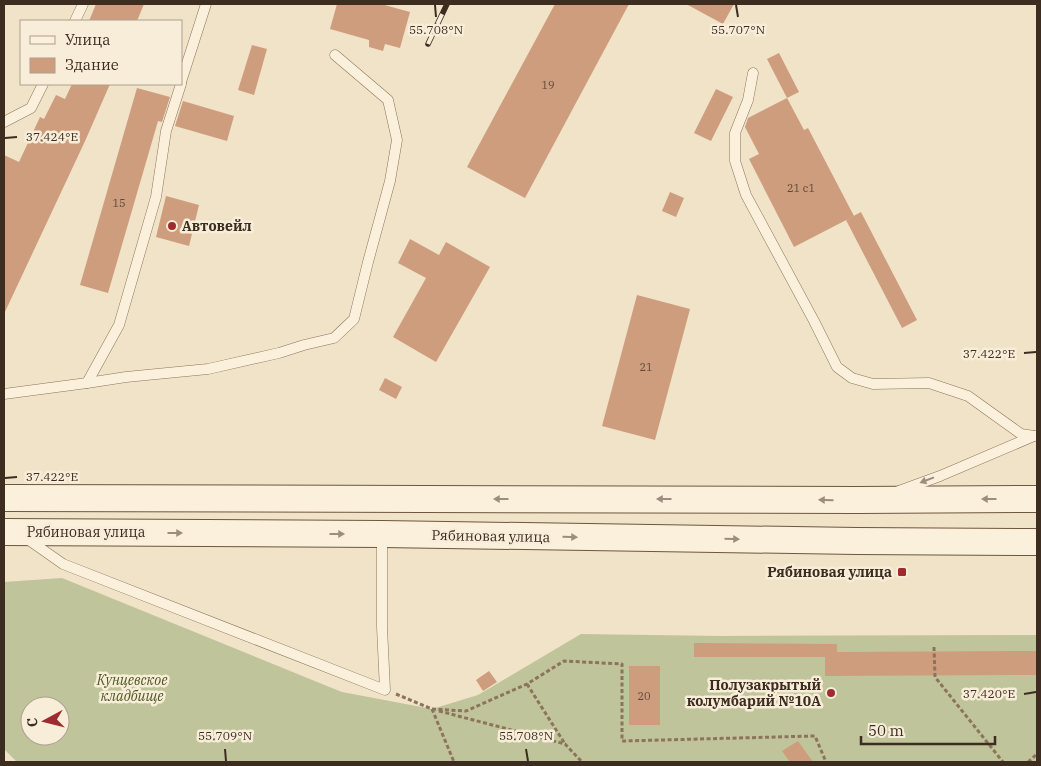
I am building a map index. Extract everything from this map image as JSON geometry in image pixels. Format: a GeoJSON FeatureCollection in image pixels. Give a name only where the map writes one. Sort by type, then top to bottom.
{"type":"FeatureCollection","features":[{"type":"Feature","properties":{"kind":"main road"},"geometry":{"type":"LineString","coordinates":[[4,498],[1037,499]]}},
{"type":"Feature","properties":{"kind":"main road","name":"Рябиновая улица"},"geometry":{"type":"LineString","coordinates":[[10,532],[382,534],[1037,542]]}},
{"type":"Feature","properties":{"kind":"lane"},"geometry":{"type":"LineString","coordinates":[[75,20],[83,4]]}},
{"type":"Feature","properties":{"kind":"lane"},"geometry":{"type":"LineString","coordinates":[[182,80],[206,4]]}},
{"type":"Feature","properties":{"kind":"lane"},"geometry":{"type":"LineString","coordinates":[[4,394],[126,377],[208,369],[334,338],[354,320],[390,181],[397,140],[388,100],[335,54]]}},
{"type":"Feature","properties":{"kind":"lane"},"geometry":{"type":"LineString","coordinates":[[753,73],[748,100],[734,133],[735,161],[746,195],[837,367],[852,378],[873,384],[929,383],[968,396],[1021,434],[1036,436]]}},
{"type":"Feature","properties":{"kind":"lane"},"geometry":{"type":"LineString","coordinates":[[4,122],[31,108],[42,85]]}},
{"type":"Feature","properties":{"kind":"lane"},"geometry":{"type":"LineString","coordinates":[[87,383],[119,325],[156,197],[166,131],[180,85]]}},
{"type":"Feature","properties":{"kind":"lane"},"geometry":{"type":"LineString","coordinates":[[876,499],[940,476],[1036,436]]}},
{"type":"Feature","properties":{"kind":"lane"},"geometry":{"type":"LineString","coordinates":[[10,532],[63,564],[385,690],[382,627],[382,534]]}},
{"type":"Feature","properties":{"kind":"path"},"geometry":{"type":"LineString","coordinates":[[934,647],[935,677],[1003,762]]}},
{"type":"Feature","properties":{"kind":"path"},"geometry":{"type":"LineString","coordinates":[[432,708],[466,712],[527,684],[564,661],[622,664],[622,741],[815,736],[826,762]]}},
{"type":"Feature","properties":{"kind":"path"},"geometry":{"type":"LineString","coordinates":[[527,684],[565,744],[582,762]]}},
{"type":"Feature","properties":{"kind":"path"},"geometry":{"type":"LineString","coordinates":[[385,690],[432,708],[565,744]]}},
{"type":"Feature","properties":{"kind":"path"},"geometry":{"type":"LineString","coordinates":[[432,708],[454,762]]}},
{"type":"Feature","properties":{"kind":"path"},"geometry":{"type":"LineString","coordinates":[[1028,762],[1037,754]]}},
{"type":"Feature","properties":{"kind":"green space","name":"Кунцевское кладбище"},"geometry":{"type":"Polygon","coordinates":[[[62,578],[342,692],[432,709],[478,695],[581,634],[721,636],[1037,635],[1037,762],[17,762],[4,749],[4,582],[62,578]]]}},
{"type":"Feature","properties":{"kind":"building"},"geometry":{"type":"Polygon","coordinates":[[[96,4],[144,4],[137,20],[89,20],[96,4]]]}},
{"type":"Feature","properties":{"kind":"building"},"geometry":{"type":"Polygon","coordinates":[[[337,4],[381,4],[410,12],[400,48],[385,44],[383,51],[369,47],[369,40],[330,29],[337,4]]]}},
{"type":"Feature","properties":{"kind":"building"},"geometry":{"type":"Polygon","coordinates":[[[555,4],[629,4],[525,198],[467,167],[555,4]]]}},
{"type":"Feature","properties":{"kind":"building"},"geometry":{"type":"Polygon","coordinates":[[[686,4],[734,4],[723,24],[686,4]]]}},
{"type":"Feature","properties":{"kind":"building"},"geometry":{"type":"Polygon","coordinates":[[[252,45],[267,49],[254,95],[238,90],[252,45]]]}},
{"type":"Feature","properties":{"kind":"building"},"geometry":{"type":"Polygon","coordinates":[[[779,53],[799,92],[787,98],[767,59],[779,53]]]}},
{"type":"Feature","properties":{"kind":"building"},"geometry":{"type":"Polygon","coordinates":[[[72,85],[110,85],[4,314],[4,155],[19,162],[40,117],[44,119],[56,95],[65,99],[72,85]]]}},
{"type":"Feature","properties":{"kind":"building"},"geometry":{"type":"Polygon","coordinates":[[[137,88],[170,97],[162,122],[158,121],[108,293],[80,285],[137,88]]]}},
{"type":"Feature","properties":{"kind":"building"},"geometry":{"type":"Polygon","coordinates":[[[716,89],[733,97],[711,141],[694,133],[716,89]]]}},
{"type":"Feature","properties":{"kind":"building"},"geometry":{"type":"Polygon","coordinates":[[[787,98],[804,130],[808,128],[854,216],[794,247],[749,159],[759,154],[745,127],[748,118],[787,98]]]}},
{"type":"Feature","properties":{"kind":"building"},"geometry":{"type":"Polygon","coordinates":[[[183,101],[234,116],[227,141],[175,126],[183,101]]]}},
{"type":"Feature","properties":{"kind":"building"},"geometry":{"type":"Polygon","coordinates":[[[670,192],[684,198],[676,217],[662,211],[670,192]]]}},
{"type":"Feature","properties":{"kind":"building"},"geometry":{"type":"Polygon","coordinates":[[[166,196],[199,205],[189,246],[156,237],[166,196]]]}},
{"type":"Feature","properties":{"kind":"building"},"geometry":{"type":"Polygon","coordinates":[[[861,212],[917,320],[902,328],[846,220],[861,212]]]}},
{"type":"Feature","properties":{"kind":"building"},"geometry":{"type":"Polygon","coordinates":[[[410,239],[439,255],[446,242],[490,267],[436,362],[393,337],[426,278],[398,263],[410,239]]]}},
{"type":"Feature","properties":{"kind":"building"},"geometry":{"type":"Polygon","coordinates":[[[637,295],[690,309],[655,440],[602,426],[637,295]]]}},
{"type":"Feature","properties":{"kind":"building"},"geometry":{"type":"Polygon","coordinates":[[[385,378],[402,387],[396,399],[379,390],[385,378]]]}},
{"type":"Feature","properties":{"kind":"building"},"geometry":{"type":"Polygon","coordinates":[[[694,643],[837,644],[837,652],[1037,651],[1037,675],[825,676],[825,657],[694,657],[694,643]]]}},
{"type":"Feature","properties":{"kind":"building"},"geometry":{"type":"Polygon","coordinates":[[[629,666],[660,666],[660,725],[629,725],[629,666]]]}},
{"type":"Feature","properties":{"kind":"building"},"geometry":{"type":"Polygon","coordinates":[[[489,671],[497,682],[483,691],[476,680],[489,671]]]}},
{"type":"Feature","properties":{"kind":"building"},"geometry":{"type":"Polygon","coordinates":[[[798,741],[813,762],[790,762],[782,751],[798,741]]]}},
{"type":"Feature","properties":{"kind":"railway"},"geometry":{"type":"LineString","coordinates":[[428,44],[447,4]]}},
{"type":"Feature","properties":{"kind":"place","name":"Автовейл"},"geometry":{"type":"Point","coordinates":[172,226]}},
{"type":"Feature","properties":{"kind":"place","name":"Рябиновая улица"},"geometry":{"type":"Point","coordinates":[902,572]}},
{"type":"Feature","properties":{"kind":"place","name":"Полузакрытый колумбарий №10А"},"geometry":{"type":"Point","coordinates":[831,693]}}]}
